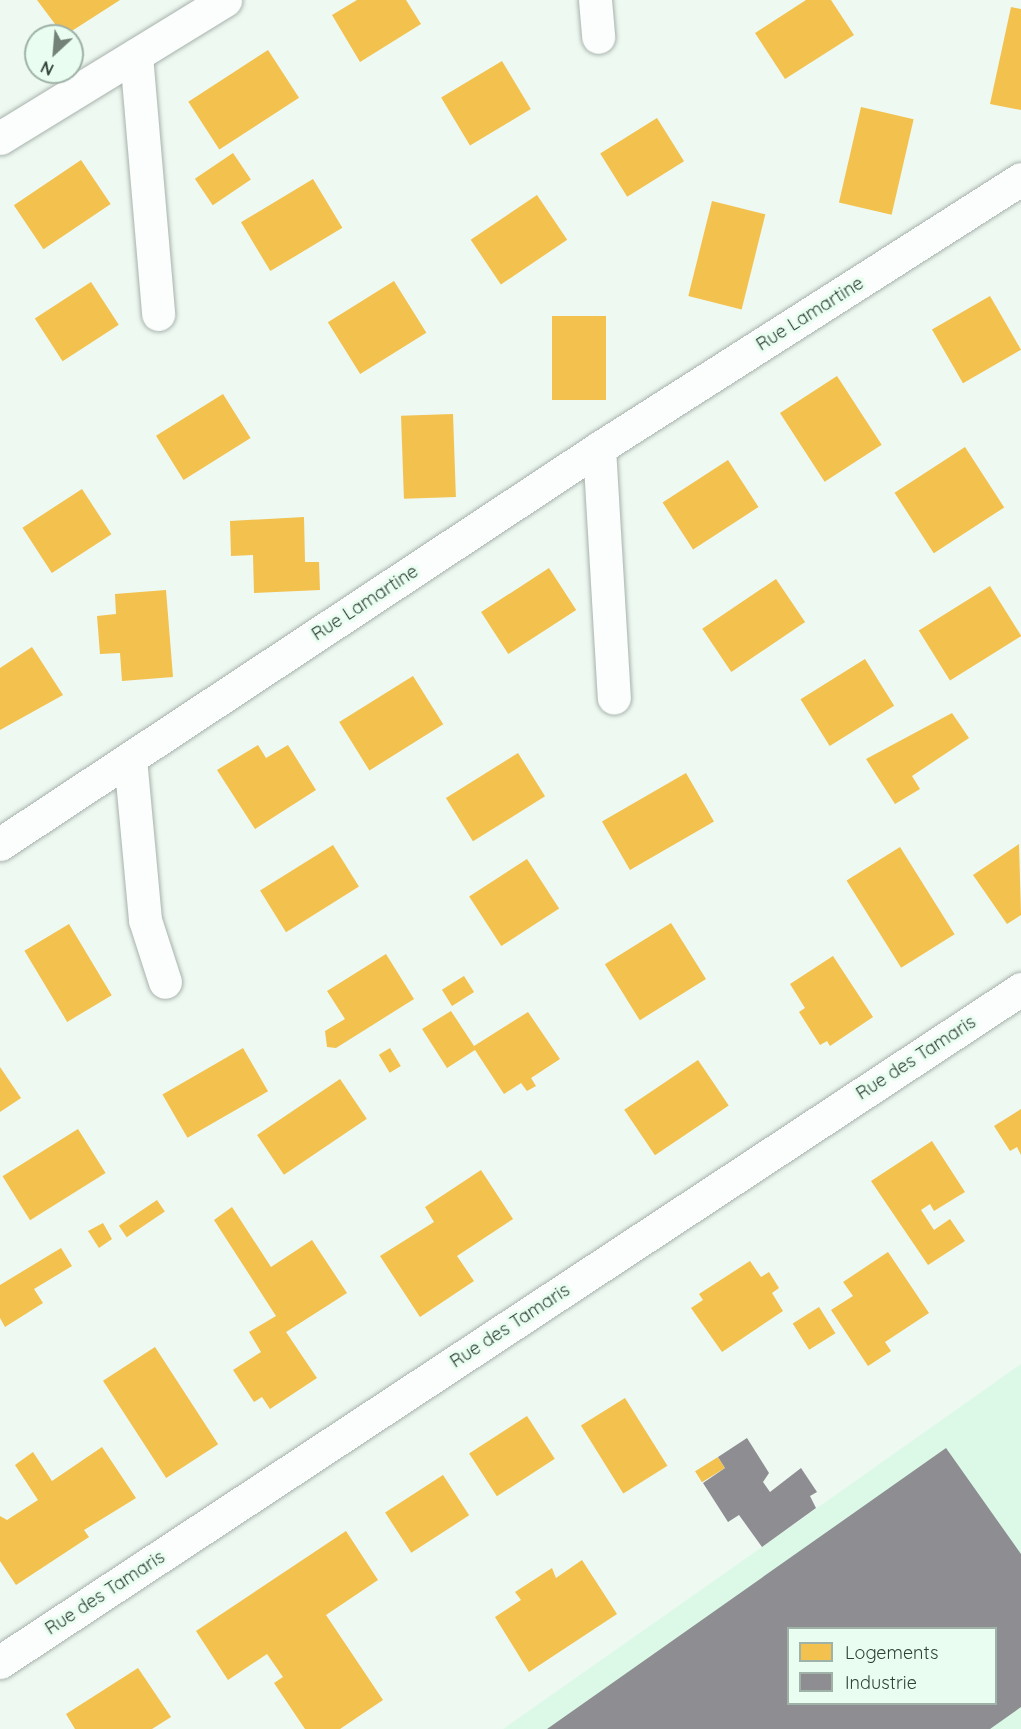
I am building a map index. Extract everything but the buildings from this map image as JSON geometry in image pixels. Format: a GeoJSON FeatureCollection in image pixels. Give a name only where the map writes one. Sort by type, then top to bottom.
{"type":"FeatureCollection","features":[{"type":"Feature","properties":{"kind":"street"},"geometry":{"type":"LineString","coordinates":[[0,138],[225,0]]}},
{"type":"Feature","properties":{"kind":"street"},"geometry":{"type":"LineString","coordinates":[[595,0],[598,37]]}},
{"type":"Feature","properties":{"kind":"street"},"geometry":{"type":"LineString","coordinates":[[136,55],[158,314]]}},
{"type":"Feature","properties":{"kind":"street","name":"Rue Lamartine"},"geometry":{"type":"LineString","coordinates":[[0,844],[599,448],[1021,179]]}},
{"type":"Feature","properties":{"kind":"street"},"geometry":{"type":"LineString","coordinates":[[599,448],[614,698]]}},
{"type":"Feature","properties":{"kind":"street"},"geometry":{"type":"LineString","coordinates":[[130,758],[145,920],[165,982]]}},
{"type":"Feature","properties":{"kind":"street","name":"Rue des Tamaris"},"geometry":{"type":"LineString","coordinates":[[0,1662],[1021,989]]}},
{"type":"Feature","properties":{"kind":"shaded area"},"geometry":{"type":"Polygon","coordinates":[[[1021,1364],[1021,1729],[503,1729],[1021,1364]]]}}]}
